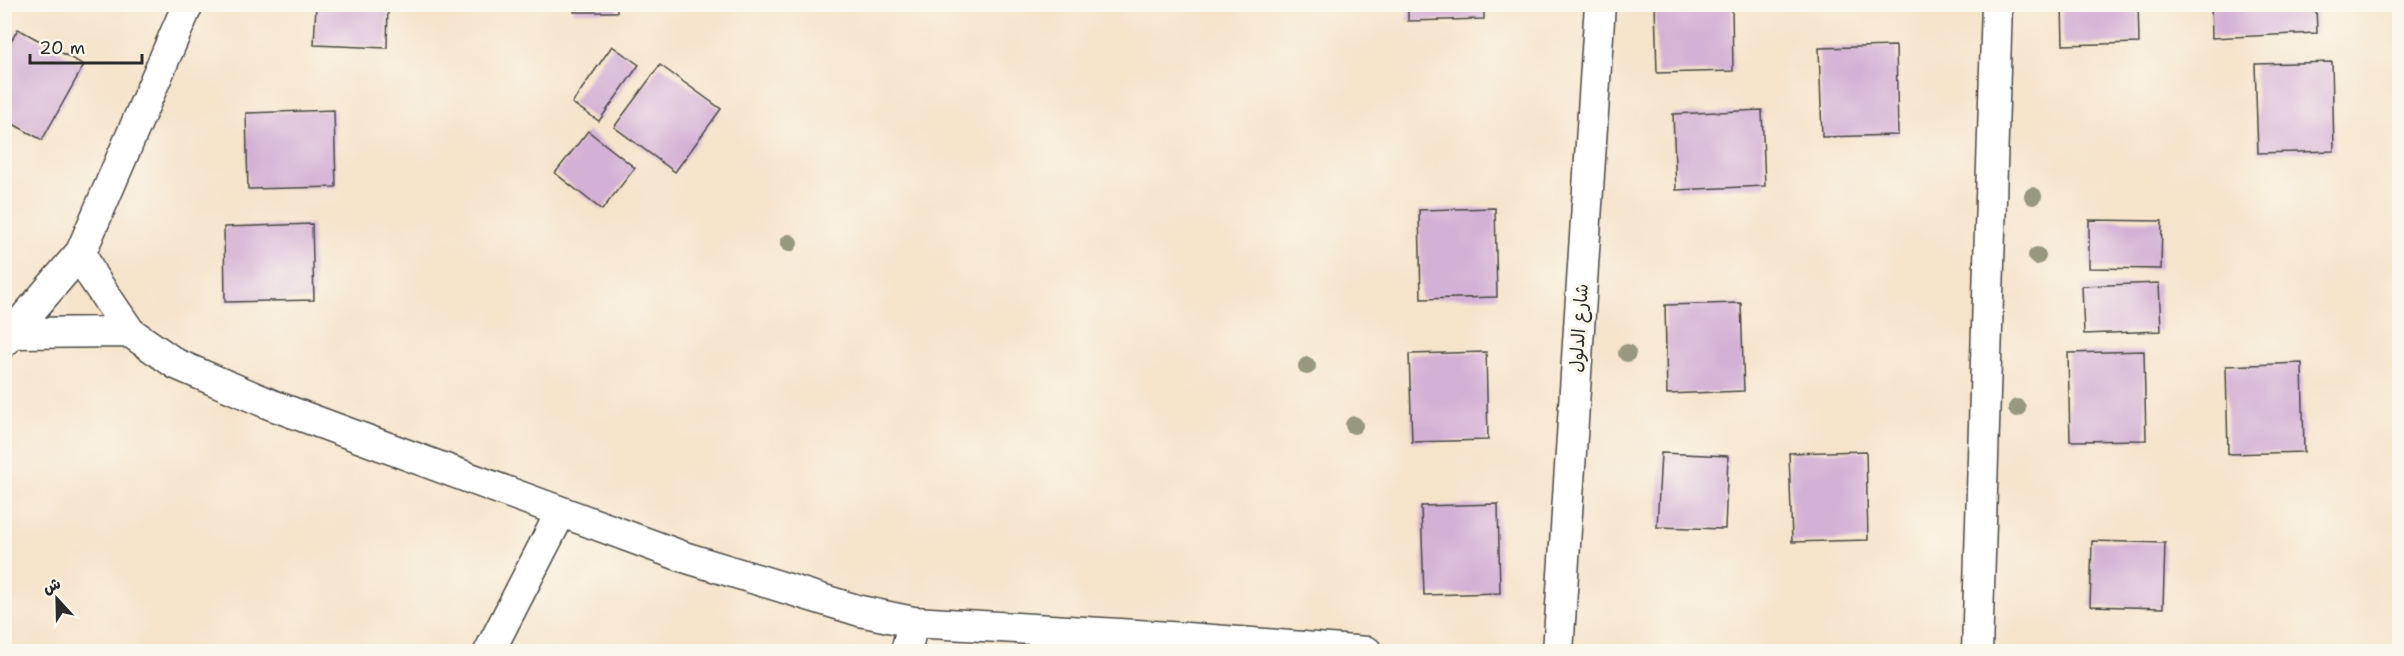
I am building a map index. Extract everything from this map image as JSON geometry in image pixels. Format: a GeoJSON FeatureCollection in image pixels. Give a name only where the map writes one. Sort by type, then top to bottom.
{"type":"FeatureCollection","features":[{"type":"Feature","properties":{"kind":"street"},"geometry":{"type":"LineString","coordinates":[[8,338],[81,252],[188,4]]}},
{"type":"Feature","properties":{"kind":"street","name":"شارع الدلول"},"geometry":{"type":"LineString","coordinates":[[1558,651],[1600,4]]}},
{"type":"Feature","properties":{"kind":"street"},"geometry":{"type":"LineString","coordinates":[[1977,651],[1997,4]]}},
{"type":"Feature","properties":{"kind":"street"},"geometry":{"type":"LineString","coordinates":[[81,252],[92,276],[130,332],[176,363],[262,400],[684,557],[860,611],[912,622],[1187,645],[1367,651]]}},
{"type":"Feature","properties":{"kind":"street"},"geometry":{"type":"LineString","coordinates":[[8,338],[130,332]]}},
{"type":"Feature","properties":{"kind":"street"},"geometry":{"type":"LineString","coordinates":[[489,651],[561,512]]}},
{"type":"Feature","properties":{"kind":"street"},"geometry":{"type":"LineString","coordinates":[[906,651],[912,622]]}},
{"type":"Feature","properties":{"kind":"building"},"geometry":{"type":"Polygon","coordinates":[[[316,4],[388,4],[387,48],[314,45],[316,4]]]}},
{"type":"Feature","properties":{"kind":"building"},"geometry":{"type":"Polygon","coordinates":[[[1408,4],[1484,4],[1484,19],[1408,21],[1408,4]]]}},
{"type":"Feature","properties":{"kind":"building"},"geometry":{"type":"Polygon","coordinates":[[[2062,4],[2138,4],[2139,43],[2063,45],[2062,4]]]}},
{"type":"Feature","properties":{"kind":"building"},"geometry":{"type":"Polygon","coordinates":[[[2211,4],[2316,4],[2317,33],[2212,38],[2211,4]]]}},
{"type":"Feature","properties":{"kind":"building"},"geometry":{"type":"Polygon","coordinates":[[[574,5],[617,5],[617,12],[574,12],[574,5]]]}},
{"type":"Feature","properties":{"kind":"building"},"geometry":{"type":"Polygon","coordinates":[[[1655,5],[1732,5],[1733,71],[1657,73],[1655,5]]]}},
{"type":"Feature","properties":{"kind":"building"},"geometry":{"type":"Polygon","coordinates":[[[18,29],[84,65],[42,140],[4,119],[4,54],[18,29]]]}},
{"type":"Feature","properties":{"kind":"building"},"geometry":{"type":"Polygon","coordinates":[[[612,46],[639,65],[599,121],[572,103],[612,46]]]}},
{"type":"Feature","properties":{"kind":"building"},"geometry":{"type":"Polygon","coordinates":[[[1896,46],[1898,135],[1822,137],[1819,48],[1896,46]]]}},
{"type":"Feature","properties":{"kind":"building"},"geometry":{"type":"Polygon","coordinates":[[[2332,62],[2334,151],[2258,153],[2255,64],[2332,62]]]}},
{"type":"Feature","properties":{"kind":"building"},"geometry":{"type":"Polygon","coordinates":[[[660,65],[721,109],[675,172],[614,127],[660,65]]]}},
{"type":"Feature","properties":{"kind":"building"},"geometry":{"type":"Polygon","coordinates":[[[334,110],[336,187],[248,189],[246,113],[334,110]]]}},
{"type":"Feature","properties":{"kind":"building"},"geometry":{"type":"Polygon","coordinates":[[[1762,110],[1765,186],[1676,190],[1673,114],[1762,110]]]}},
{"type":"Feature","properties":{"kind":"building"},"geometry":{"type":"Polygon","coordinates":[[[588,131],[635,168],[602,210],[555,173],[588,131]]]}},
{"type":"Feature","properties":{"kind":"building"},"geometry":{"type":"Polygon","coordinates":[[[1495,208],[1497,297],[1421,299],[1419,210],[1495,208]]]}},
{"type":"Feature","properties":{"kind":"building"},"geometry":{"type":"Polygon","coordinates":[[[2089,220],[2162,221],[2161,269],[2089,268],[2089,220]]]}},
{"type":"Feature","properties":{"kind":"building"},"geometry":{"type":"Polygon","coordinates":[[[312,224],[314,300],[225,302],[224,227],[312,224]]]}},
{"type":"Feature","properties":{"kind":"building"},"geometry":{"type":"Polygon","coordinates":[[[2159,283],[2161,331],[2084,334],[2082,286],[2159,283]]]}},
{"type":"Feature","properties":{"kind":"building"},"geometry":{"type":"Polygon","coordinates":[[[1741,303],[1744,391],[1667,394],[1665,305],[1741,303]]]}},
{"type":"Feature","properties":{"kind":"building"},"geometry":{"type":"Polygon","coordinates":[[[2144,351],[2146,440],[2070,441],[2068,353],[2144,351]]]}},
{"type":"Feature","properties":{"kind":"building"},"geometry":{"type":"Polygon","coordinates":[[[1486,352],[1488,440],[1412,442],[1409,354],[1486,352]]]}},
{"type":"Feature","properties":{"kind":"building"},"geometry":{"type":"Polygon","coordinates":[[[2302,363],[2304,452],[2228,454],[2226,366],[2302,363]]]}},
{"type":"Feature","properties":{"kind":"building"},"geometry":{"type":"Polygon","coordinates":[[[1866,451],[1868,540],[1792,542],[1789,453],[1866,451]]]}},
{"type":"Feature","properties":{"kind":"building"},"geometry":{"type":"Polygon","coordinates":[[[1661,453],[1728,456],[1725,529],[1657,527],[1661,453]]]}},
{"type":"Feature","properties":{"kind":"building"},"geometry":{"type":"Polygon","coordinates":[[[1498,504],[1500,593],[1424,595],[1421,506],[1498,504]]]}},
{"type":"Feature","properties":{"kind":"building"},"geometry":{"type":"Polygon","coordinates":[[[2092,541],[2165,543],[2163,608],[2090,606],[2092,541]]]}}]}
